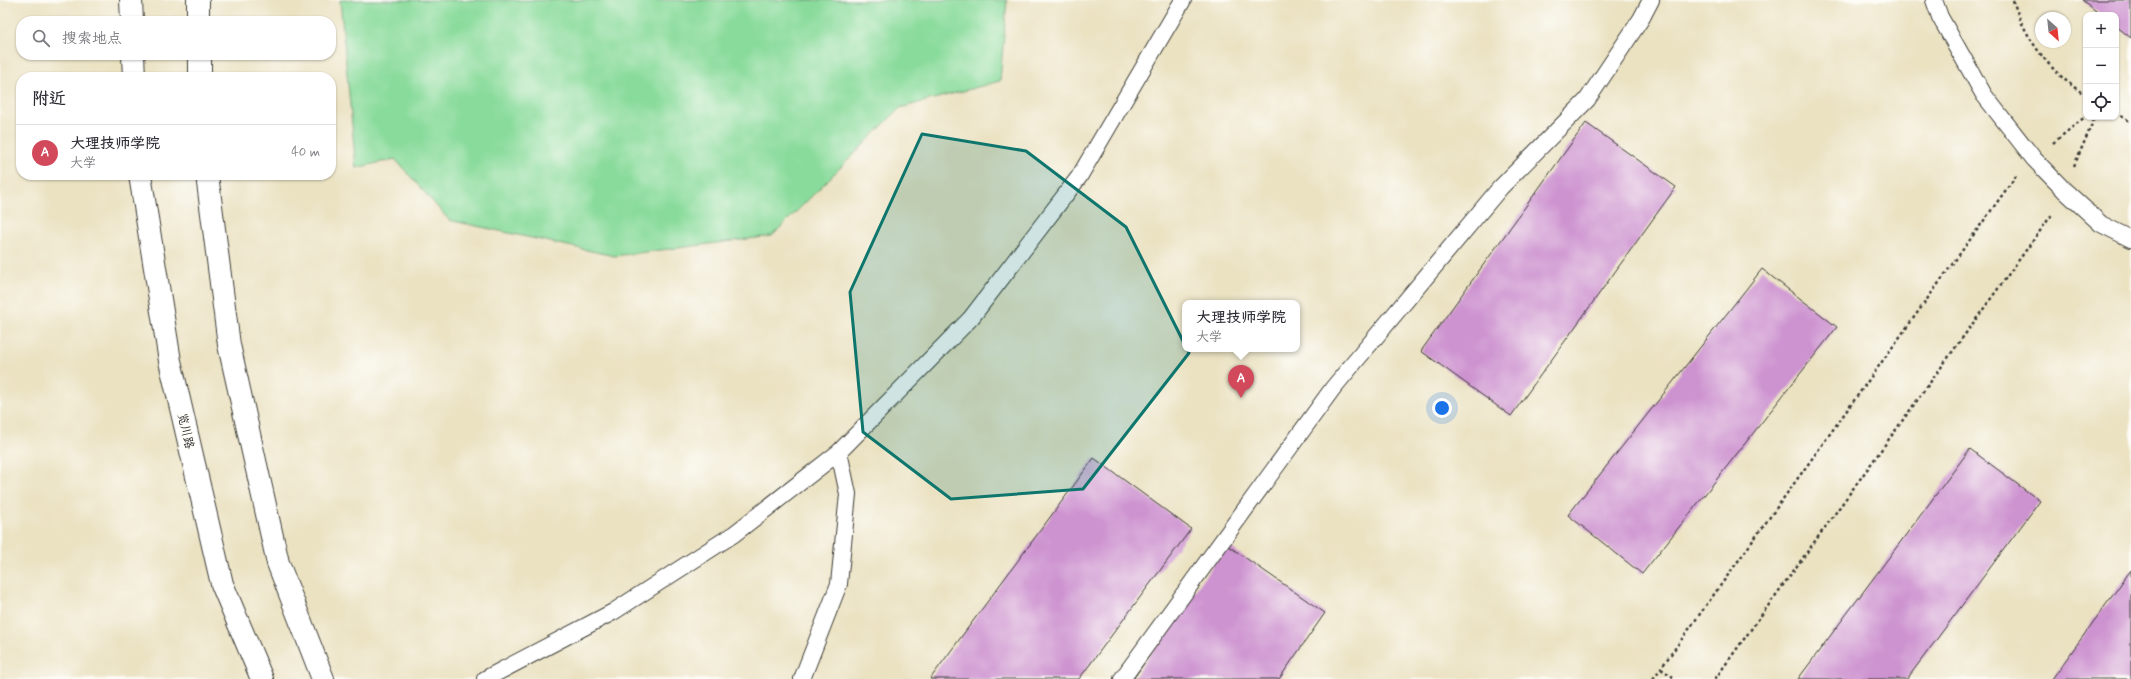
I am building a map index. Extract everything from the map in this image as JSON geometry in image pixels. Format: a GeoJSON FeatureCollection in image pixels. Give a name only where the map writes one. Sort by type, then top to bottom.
{"type":"FeatureCollection","features":[{"type":"Feature","properties":{"kind":"street"},"geometry":{"type":"LineString","coordinates":[[131,0],[132,16]]}},
{"type":"Feature","properties":{"kind":"street"},"geometry":{"type":"LineString","coordinates":[[198,0],[198,16]]}},
{"type":"Feature","properties":{"kind":"street"},"geometry":{"type":"LineString","coordinates":[[133,60],[134,72]]}},
{"type":"Feature","properties":{"kind":"street"},"geometry":{"type":"LineString","coordinates":[[200,60],[200,72]]}},
{"type":"Feature","properties":{"kind":"street","name":"览川路"},"geometry":{"type":"LineString","coordinates":[[141,180],[170,361],[222,584],[262,679]]}},
{"type":"Feature","properties":{"kind":"street"},"geometry":{"type":"LineString","coordinates":[[208,180],[229,345],[278,563],[323,679]]}},
{"type":"Feature","properties":{"kind":"lane"},"geometry":{"type":"LineString","coordinates":[[485,679],[613,612],[734,534],[839,452],[971,318],[1074,184],[1183,0]]}},
{"type":"Feature","properties":{"kind":"lane"},"geometry":{"type":"LineString","coordinates":[[1122,679],[1333,388],[1500,188],[1587,100],[1641,19],[1651,0]]}},
{"type":"Feature","properties":{"kind":"lane"},"geometry":{"type":"LineString","coordinates":[[1934,0],[1940,17],[1984,95],[2034,159],[2064,190],[2102,224],[2131,239]]}},
{"type":"Feature","properties":{"kind":"lane"},"geometry":{"type":"LineString","coordinates":[[802,679],[839,584],[848,494],[839,452]]}},
{"type":"Feature","properties":{"kind":"path"},"geometry":{"type":"LineString","coordinates":[[2013,0],[2035,47],[2068,84],[2083,93]]}},
{"type":"Feature","properties":{"kind":"path"},"geometry":{"type":"LineString","coordinates":[[2119,115],[2131,122]]}},
{"type":"Feature","properties":{"kind":"path"},"geometry":{"type":"LineString","coordinates":[[1653,679],[2018,173],[2083,118]]}},
{"type":"Feature","properties":{"kind":"path"},"geometry":{"type":"LineString","coordinates":[[1715,679],[2054,212],[2094,120]]}},
{"type":"Feature","properties":{"kind":"path"},"geometry":{"type":"LineString","coordinates":[[1661,668],[1676,679]]}},
{"type":"Feature","properties":{"kind":"highlighted area"},"geometry":{"type":"Polygon","coordinates":[[[922,134],[1026,151],[1126,227],[1189,353],[1083,489],[951,499],[863,432],[850,292],[922,134]]]}},
{"type":"Feature","properties":{"kind":"green space"},"geometry":{"type":"Polygon","coordinates":[[[340,0],[1007,0],[1000,81],[900,108],[772,236],[614,256],[449,220],[395,159],[356,168],[340,0]]]}},
{"type":"Feature","properties":{"kind":"building"},"geometry":{"type":"Polygon","coordinates":[[[2082,0],[2131,0],[2131,38],[2119,28],[2119,12],[2097,12],[2082,0]]]}},
{"type":"Feature","properties":{"kind":"building"},"geometry":{"type":"Polygon","coordinates":[[[1586,123],[1676,187],[1511,416],[1421,351],[1586,123]]]}},
{"type":"Feature","properties":{"kind":"building"},"geometry":{"type":"Polygon","coordinates":[[[1762,269],[1837,327],[1642,574],[1568,515],[1762,269]]]}},
{"type":"Feature","properties":{"kind":"building"},"geometry":{"type":"Polygon","coordinates":[[[1970,449],[2040,501],[1907,679],[1798,679],[1970,449]]]}},
{"type":"Feature","properties":{"kind":"building"},"geometry":{"type":"Polygon","coordinates":[[[1094,458],[1191,529],[1079,679],[930,679],[1094,458]]]}},
{"type":"Feature","properties":{"kind":"building"},"geometry":{"type":"Polygon","coordinates":[[[1227,545],[1325,613],[1279,679],[1133,679],[1227,545]]]}},
{"type":"Feature","properties":{"kind":"building"},"geometry":{"type":"Polygon","coordinates":[[[2131,570],[2131,679],[2052,679],[2131,570]]]}},
{"type":"Feature","properties":{"kind":"place","name":"大理技师学院"},"geometry":{"type":"Point","coordinates":[1241,398]}}]}
